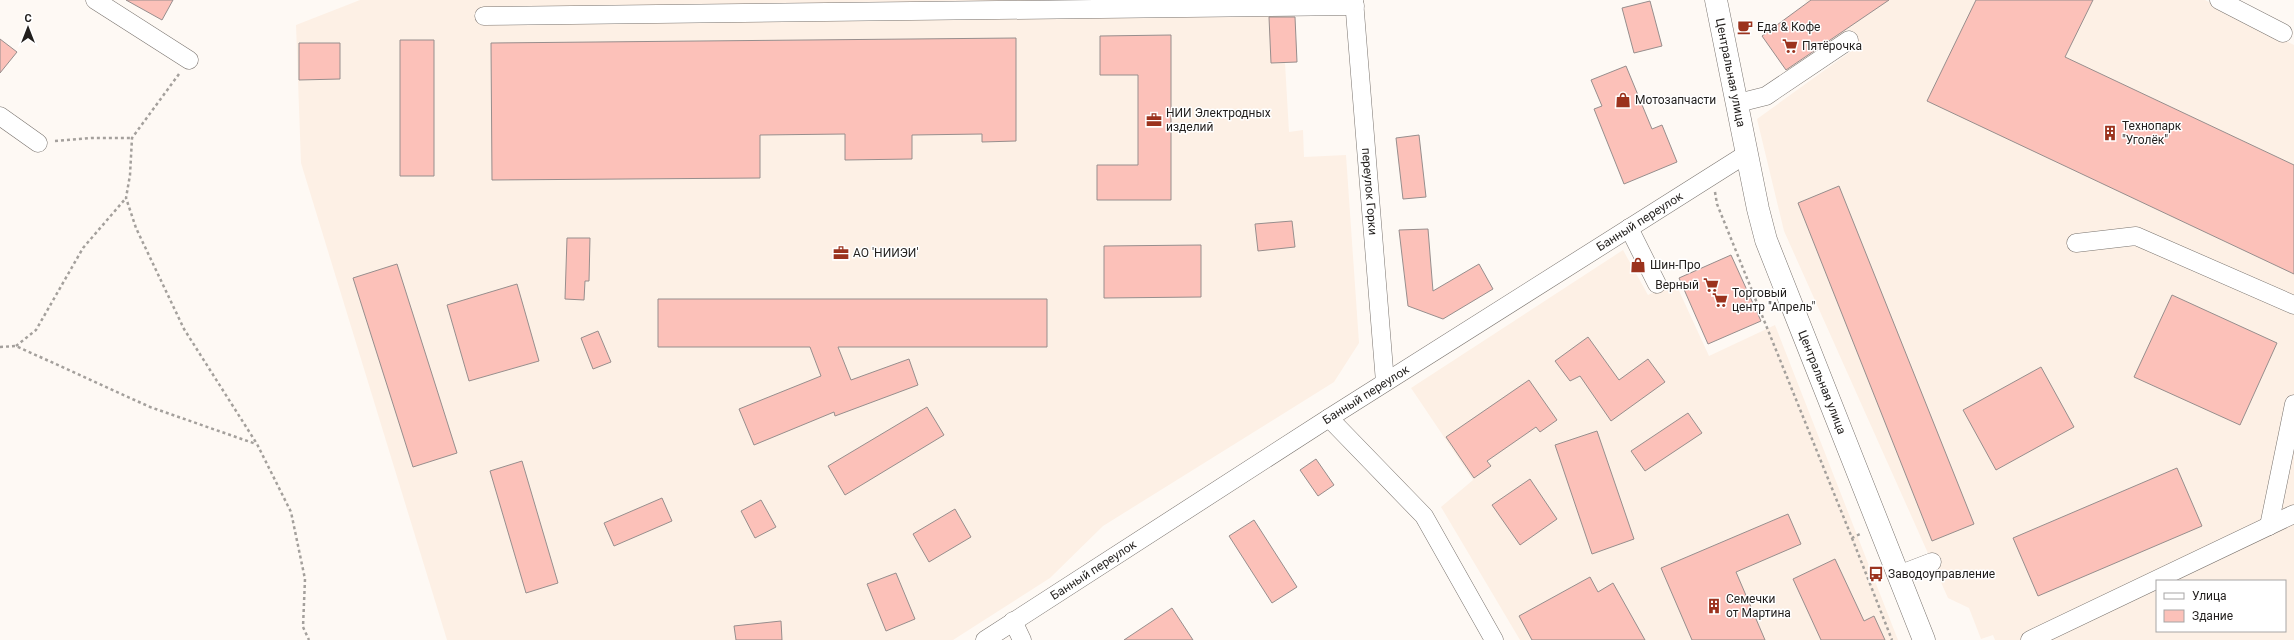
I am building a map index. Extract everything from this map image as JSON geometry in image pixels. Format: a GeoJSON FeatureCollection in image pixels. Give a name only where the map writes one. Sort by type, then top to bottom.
{"type":"FeatureCollection","features":[{"type":"Feature","properties":{"kind":"main road","name":"Центральная улица"},"geometry":{"type":"LineString","coordinates":[[1716,0],[1738,103],[1758,209],[1777,270],[1924,640]]}},
{"type":"Feature","properties":{"kind":"street"},"geometry":{"type":"LineString","coordinates":[[94,0],[189,60]]}},
{"type":"Feature","properties":{"kind":"street"},"geometry":{"type":"LineString","coordinates":[[2220,0],[2283,32]]}},
{"type":"Feature","properties":{"kind":"street"},"geometry":{"type":"LineString","coordinates":[[484,16],[768,7],[1354,3]]}},
{"type":"Feature","properties":{"kind":"street","name":"переулок Горки"},"geometry":{"type":"LineString","coordinates":[[1354,3],[1385,382]]}},
{"type":"Feature","properties":{"kind":"street"},"geometry":{"type":"LineString","coordinates":[[1738,103],[1766,96],[1850,40]]}},
{"type":"Feature","properties":{"kind":"street"},"geometry":{"type":"LineString","coordinates":[[0,116],[38,143]]}},
{"type":"Feature","properties":{"kind":"street","name":"Банный переулок"},"geometry":{"type":"LineString","coordinates":[[985,640],[1013,620],[1385,382],[1748,153]]}},
{"type":"Feature","properties":{"kind":"street"},"geometry":{"type":"LineString","coordinates":[[1629,228],[1657,284]]}},
{"type":"Feature","properties":{"kind":"street"},"geometry":{"type":"LineString","coordinates":[[2076,243],[2136,236],[2294,305]]}},
{"type":"Feature","properties":{"kind":"street"},"geometry":{"type":"LineString","coordinates":[[2269,526],[2294,404]]}},
{"type":"Feature","properties":{"kind":"street"},"geometry":{"type":"LineString","coordinates":[[1329,418],[1424,516],[1494,640]]}},
{"type":"Feature","properties":{"kind":"street"},"geometry":{"type":"LineString","coordinates":[[2030,640],[2294,514]]}},
{"type":"Feature","properties":{"kind":"street"},"geometry":{"type":"LineString","coordinates":[[1898,575],[1932,562]]}},
{"type":"Feature","properties":{"kind":"street"},"geometry":{"type":"LineString","coordinates":[[1013,620],[1022,640]]}},
{"type":"Feature","properties":{"kind":"path"},"geometry":{"type":"LineString","coordinates":[[189,60],[132,138],[130,175],[126,198],[136,228],[184,329],[257,444],[291,512],[305,579],[303,627],[309,640]]}},
{"type":"Feature","properties":{"kind":"path"},"geometry":{"type":"LineString","coordinates":[[38,143],[91,138],[132,138]]}},
{"type":"Feature","properties":{"kind":"path"},"geometry":{"type":"LineString","coordinates":[[1714,189],[1717,204],[1892,640]]}},
{"type":"Feature","properties":{"kind":"path"},"geometry":{"type":"LineString","coordinates":[[16,346],[36,330],[83,248],[126,198]]}},
{"type":"Feature","properties":{"kind":"path"},"geometry":{"type":"LineString","coordinates":[[0,347],[16,346],[150,407],[257,444]]}},
{"type":"Feature","properties":{"kind":"path"},"geometry":{"type":"LineString","coordinates":[[1852,538],[1878,526]]}},
{"type":"Feature","properties":{"kind":"shaded area","name":"АО 'НИИЭИ'"},"geometry":{"type":"Polygon","coordinates":[[[360,0],[1294,0],[1297,62],[1285,63],[1289,132],[1303,130],[1304,157],[1346,155],[1359,343],[1334,382],[1103,526],[1050,578],[953,640],[447,640],[301,163],[296,25],[360,0]]]}},
{"type":"Feature","properties":{"kind":"shaded area"},"geometry":{"type":"Polygon","coordinates":[[[1805,0],[2205,0],[2294,45],[2294,640],[1995,640],[1993,635],[1981,639],[1969,608],[1948,598],[1784,231],[1757,119],[1861,44],[1849,29],[1788,72],[1762,36],[1807,3],[1805,0]]]}},
{"type":"Feature","properties":{"kind":"shaded area"},"geometry":{"type":"Polygon","coordinates":[[[1623,250],[1648,295],[1675,282],[1709,356],[1775,325],[1898,640],[1520,640],[1441,507],[1473,480],[1411,388],[1623,250]]]}},
{"type":"Feature","properties":{"kind":"building"},"geometry":{"type":"Polygon","coordinates":[[[126,0],[173,0],[162,20],[126,0]]]}},
{"type":"Feature","properties":{"kind":"building"},"geometry":{"type":"Polygon","coordinates":[[[1811,0],[1889,0],[1786,70],[1762,36],[1811,0]]]}},
{"type":"Feature","properties":{"kind":"building","name":"Технопарк \"Уголёк\""},"geometry":{"type":"Polygon","coordinates":[[[1976,0],[2093,0],[2065,57],[2294,165],[2294,274],[1927,101],[1976,0]]]}},
{"type":"Feature","properties":{"kind":"building"},"geometry":{"type":"Polygon","coordinates":[[[1650,1],[1662,46],[1634,53],[1622,8],[1650,1]]]}},
{"type":"Feature","properties":{"kind":"building"},"geometry":{"type":"Polygon","coordinates":[[[1269,17],[1295,17],[1297,62],[1271,63],[1269,17]]]}},
{"type":"Feature","properties":{"kind":"building","name":"НИИ Электродных изделий"},"geometry":{"type":"Polygon","coordinates":[[[1171,35],[1171,200],[1097,200],[1097,165],[1138,165],[1138,75],[1100,75],[1100,36],[1171,35]]]}},
{"type":"Feature","properties":{"kind":"building"},"geometry":{"type":"Polygon","coordinates":[[[1016,38],[1016,141],[982,142],[982,134],[912,135],[912,159],[845,160],[845,134],[760,135],[760,178],[492,180],[491,43],[1016,38]]]}},
{"type":"Feature","properties":{"kind":"building"},"geometry":{"type":"Polygon","coordinates":[[[0,39],[17,52],[0,73],[0,39]]]}},
{"type":"Feature","properties":{"kind":"building"},"geometry":{"type":"Polygon","coordinates":[[[400,40],[434,40],[434,176],[400,176],[400,40]]]}},
{"type":"Feature","properties":{"kind":"building"},"geometry":{"type":"Polygon","coordinates":[[[299,43],[340,43],[340,79],[299,80],[299,43]]]}},
{"type":"Feature","properties":{"kind":"building"},"geometry":{"type":"Polygon","coordinates":[[[1626,66],[1652,129],[1662,125],[1677,162],[1624,184],[1594,109],[1602,106],[1591,80],[1626,66]]]}},
{"type":"Feature","properties":{"kind":"building"},"geometry":{"type":"Polygon","coordinates":[[[1419,135],[1426,197],[1403,199],[1396,138],[1419,135]]]}},
{"type":"Feature","properties":{"kind":"building"},"geometry":{"type":"Polygon","coordinates":[[[1839,186],[1974,524],[1932,541],[1798,203],[1839,186]]]}},
{"type":"Feature","properties":{"kind":"building"},"geometry":{"type":"Polygon","coordinates":[[[1292,221],[1295,247],[1258,251],[1255,224],[1292,221]]]}},
{"type":"Feature","properties":{"kind":"building"},"geometry":{"type":"Polygon","coordinates":[[[1428,229],[1433,291],[1479,264],[1493,289],[1443,319],[1408,306],[1399,230],[1428,229]]]}},
{"type":"Feature","properties":{"kind":"building"},"geometry":{"type":"Polygon","coordinates":[[[567,238],[590,238],[589,281],[585,281],[584,300],[565,299],[567,238]]]}},
{"type":"Feature","properties":{"kind":"building"},"geometry":{"type":"Polygon","coordinates":[[[1201,245],[1201,297],[1104,298],[1104,246],[1201,245]]]}},
{"type":"Feature","properties":{"kind":"building","name":"Торговый центр \"Апрель\""},"geometry":{"type":"Polygon","coordinates":[[[1731,255],[1761,321],[1708,344],[1679,278],[1731,255]]]}},
{"type":"Feature","properties":{"kind":"building"},"geometry":{"type":"Polygon","coordinates":[[[397,264],[457,453],[413,467],[353,278],[397,264]]]}},
{"type":"Feature","properties":{"kind":"building"},"geometry":{"type":"Polygon","coordinates":[[[517,284],[539,361],[469,381],[447,305],[517,284]]]}},
{"type":"Feature","properties":{"kind":"building"},"geometry":{"type":"Polygon","coordinates":[[[2172,295],[2277,343],[2240,425],[2134,377],[2172,295]]]}},
{"type":"Feature","properties":{"kind":"building"},"geometry":{"type":"Polygon","coordinates":[[[658,299],[1047,299],[1047,347],[838,347],[851,380],[909,359],[918,385],[835,416],[834,412],[754,445],[739,409],[821,376],[810,347],[658,347],[658,299]]]}},
{"type":"Feature","properties":{"kind":"building"},"geometry":{"type":"Polygon","coordinates":[[[598,331],[611,362],[593,369],[581,338],[598,331]]]}},
{"type":"Feature","properties":{"kind":"building"},"geometry":{"type":"Polygon","coordinates":[[[1588,337],[1619,380],[1648,359],[1665,382],[1611,421],[1580,376],[1570,381],[1555,361],[1588,337]]]}},
{"type":"Feature","properties":{"kind":"building"},"geometry":{"type":"Polygon","coordinates":[[[2041,367],[2074,427],[1996,470],[1963,410],[2041,367]]]}},
{"type":"Feature","properties":{"kind":"building"},"geometry":{"type":"Polygon","coordinates":[[[1529,380],[1557,420],[1540,432],[1536,427],[1487,461],[1491,466],[1474,478],[1446,437],[1529,380]]]}},
{"type":"Feature","properties":{"kind":"building"},"geometry":{"type":"Polygon","coordinates":[[[927,407],[944,435],[845,495],[828,466],[927,407]]]}},
{"type":"Feature","properties":{"kind":"building"},"geometry":{"type":"Polygon","coordinates":[[[1688,413],[1702,433],[1645,471],[1631,451],[1688,413]]]}},
{"type":"Feature","properties":{"kind":"building"},"geometry":{"type":"Polygon","coordinates":[[[1597,431],[1634,539],[1592,554],[1555,445],[1597,431]]]}},
{"type":"Feature","properties":{"kind":"building"},"geometry":{"type":"Polygon","coordinates":[[[1316,459],[1334,485],[1318,496],[1300,470],[1316,459]]]}},
{"type":"Feature","properties":{"kind":"building"},"geometry":{"type":"Polygon","coordinates":[[[522,461],[558,583],[526,593],[490,471],[522,461]]]}},
{"type":"Feature","properties":{"kind":"building"},"geometry":{"type":"Polygon","coordinates":[[[2177,468],[2202,526],[2038,596],[2013,538],[2177,468]]]}},
{"type":"Feature","properties":{"kind":"building"},"geometry":{"type":"Polygon","coordinates":[[[1530,479],[1557,519],[1520,545],[1492,505],[1530,479]]]}},
{"type":"Feature","properties":{"kind":"building"},"geometry":{"type":"Polygon","coordinates":[[[662,498],[672,521],[614,546],[604,523],[662,498]]]}},
{"type":"Feature","properties":{"kind":"building"},"geometry":{"type":"Polygon","coordinates":[[[761,500],[776,527],[755,538],[741,511],[761,500]]]}},
{"type":"Feature","properties":{"kind":"building"},"geometry":{"type":"Polygon","coordinates":[[[955,509],[971,537],[929,562],[913,534],[955,509]]]}},
{"type":"Feature","properties":{"kind":"building","name":"Семечки от Мартина"},"geometry":{"type":"Polygon","coordinates":[[[1788,514],[1801,544],[1736,572],[1765,640],[1692,640],[1661,568],[1788,514]]]}},
{"type":"Feature","properties":{"kind":"building"},"geometry":{"type":"Polygon","coordinates":[[[1254,520],[1297,587],[1272,603],[1229,536],[1254,520]]]}},
{"type":"Feature","properties":{"kind":"building"},"geometry":{"type":"Polygon","coordinates":[[[1835,559],[1864,621],[1874,616],[1885,640],[1821,640],[1793,579],[1835,559]]]}},
{"type":"Feature","properties":{"kind":"building"},"geometry":{"type":"Polygon","coordinates":[[[896,573],[915,619],[886,631],[867,584],[896,573]]]}},
{"type":"Feature","properties":{"kind":"building"},"geometry":{"type":"Polygon","coordinates":[[[1590,577],[1598,592],[1613,583],[1645,640],[1532,640],[1519,616],[1590,577]]]}},
{"type":"Feature","properties":{"kind":"building"},"geometry":{"type":"Polygon","coordinates":[[[1172,608],[1193,640],[1124,640],[1172,608]]]}},
{"type":"Feature","properties":{"kind":"building"},"geometry":{"type":"Polygon","coordinates":[[[781,621],[782,640],[736,640],[734,626],[781,621]]]}},
{"type":"Feature","properties":{"kind":"place","name":"Еда & Кофе"},"geometry":{"type":"Point","coordinates":[1745,27]}},
{"type":"Feature","properties":{"kind":"place","name":"Пятёрочка"},"geometry":{"type":"Point","coordinates":[1790,46]}},
{"type":"Feature","properties":{"kind":"place","name":"Мотозапчасти"},"geometry":{"type":"Point","coordinates":[1623,100]}},
{"type":"Feature","properties":{"kind":"place","name":"НИИ Электродных изделий"},"geometry":{"type":"Point","coordinates":[1154,120]}},
{"type":"Feature","properties":{"kind":"place","name":"Технопарк \"Уголёк\""},"geometry":{"type":"Point","coordinates":[2110,133]}},
{"type":"Feature","properties":{"kind":"place","name":"АО 'НИИЭИ'"},"geometry":{"type":"Point","coordinates":[841,253]}},
{"type":"Feature","properties":{"kind":"place","name":"Шин-Про"},"geometry":{"type":"Point","coordinates":[1638,265]}},
{"type":"Feature","properties":{"kind":"place","name":"Верный"},"geometry":{"type":"Point","coordinates":[1711,285]}},
{"type":"Feature","properties":{"kind":"place","name":"Торговый центр \"Апрель\""},"geometry":{"type":"Point","coordinates":[1720,300]}},
{"type":"Feature","properties":{"kind":"place","name":"Заводоуправление"},"geometry":{"type":"Point","coordinates":[1876,574]}},
{"type":"Feature","properties":{"kind":"place","name":"Семечки от Мартина"},"geometry":{"type":"Point","coordinates":[1714,606]}}]}
